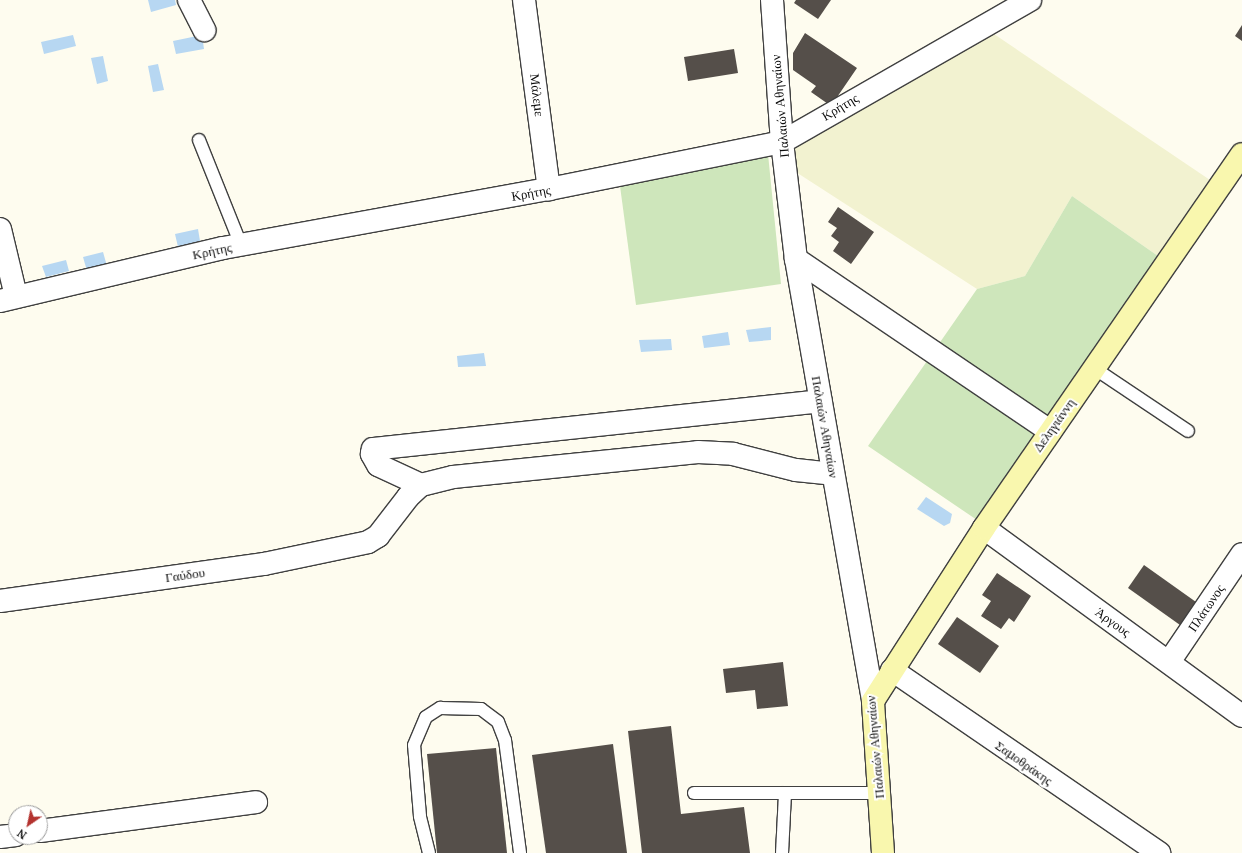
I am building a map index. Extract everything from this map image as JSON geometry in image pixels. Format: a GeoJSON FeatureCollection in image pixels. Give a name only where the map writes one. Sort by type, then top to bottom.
{"type":"FeatureCollection","features":[{"type":"Feature","properties":{"kind":"street"},"geometry":{"type":"LineString","coordinates":[[189,0],[204,30]]}},
{"type":"Feature","properties":{"kind":"street","name":"Μάλεμε"},"geometry":{"type":"LineString","coordinates":[[524,0],[549,189]]}},
{"type":"Feature","properties":{"kind":"street","name":"Παλαιών Αθηναίων"},"geometry":{"type":"LineString","coordinates":[[772,0],[782,142],[796,259],[872,700],[883,853]]}},
{"type":"Feature","properties":{"kind":"street","name":"Κρήτης"},"geometry":{"type":"LineString","coordinates":[[8,298],[241,245],[549,189],[782,142],[1030,0]]}},
{"type":"Feature","properties":{"kind":"street","name":"Δεληγιάννη"},"geometry":{"type":"LineString","coordinates":[[872,700],[984,528],[1242,154]]}},
{"type":"Feature","properties":{"kind":"street"},"geometry":{"type":"LineString","coordinates":[[0,229],[8,298]]}},
{"type":"Feature","properties":{"kind":"street"},"geometry":{"type":"LineString","coordinates":[[796,259],[1050,431]]}},
{"type":"Feature","properties":{"kind":"street"},"geometry":{"type":"LineString","coordinates":[[820,401],[374,449],[372,454],[378,465],[421,485],[453,477],[698,452],[733,454],[796,470],[833,474]]}},
{"type":"Feature","properties":{"kind":"street","name":"Γαύδου"},"geometry":{"type":"LineString","coordinates":[[0,601],[264,564],[368,542],[378,536],[421,485]]}},
{"type":"Feature","properties":{"kind":"street","name":"Άργους"},"geometry":{"type":"LineString","coordinates":[[984,528],[1242,716]]}},
{"type":"Feature","properties":{"kind":"street","name":"Πλάτωνος"},"geometry":{"type":"LineString","coordinates":[[1169,662],[1242,554]]}},
{"type":"Feature","properties":{"kind":"street","name":"Σαμοθράκης"},"geometry":{"type":"LineString","coordinates":[[892,670],[1159,853]]}},
{"type":"Feature","properties":{"kind":"street"},"geometry":{"type":"LineString","coordinates":[[48,830],[256,802]]}},
{"type":"Feature","properties":{"kind":"lane"},"geometry":{"type":"LineString","coordinates":[[199,140],[241,245]]}},
{"type":"Feature","properties":{"kind":"lane"},"geometry":{"type":"LineString","coordinates":[[1094,368],[1188,431]]}},
{"type":"Feature","properties":{"kind":"lane"},"geometry":{"type":"LineString","coordinates":[[429,853],[420,816],[414,745],[426,718],[440,708],[481,709],[498,722],[506,740],[520,853]]}},
{"type":"Feature","properties":{"kind":"lane"},"geometry":{"type":"LineString","coordinates":[[694,793],[879,793]]}},
{"type":"Feature","properties":{"kind":"lane"},"geometry":{"type":"LineString","coordinates":[[782,853],[785,793]]}},
{"type":"Feature","properties":{"kind":"green space"},"geometry":{"type":"Polygon","coordinates":[[[991,32],[1210,180],[1158,256],[1072,196],[1025,276],[977,289],[768,154],[991,32]]]}},
{"type":"Feature","properties":{"kind":"green space"},"geometry":{"type":"Polygon","coordinates":[[[768,154],[781,284],[636,305],[620,186],[768,154]]]}},
{"type":"Feature","properties":{"kind":"green space"},"geometry":{"type":"Polygon","coordinates":[[[1072,196],[1158,256],[977,520],[868,446],[977,289],[1025,276],[1072,196]]]}},
{"type":"Feature","properties":{"kind":"water"},"geometry":{"type":"Polygon","coordinates":[[[148,0],[175,0],[176,5],[151,12],[148,0]]]}},
{"type":"Feature","properties":{"kind":"water"},"geometry":{"type":"Polygon","coordinates":[[[73,35],[76,46],[44,54],[41,42],[73,35]]]}},
{"type":"Feature","properties":{"kind":"water"},"geometry":{"type":"Polygon","coordinates":[[[202,35],[204,49],[176,54],[173,41],[202,35]]]}},
{"type":"Feature","properties":{"kind":"water"},"geometry":{"type":"Polygon","coordinates":[[[103,56],[108,81],[97,84],[91,58],[103,56]]]}},
{"type":"Feature","properties":{"kind":"water"},"geometry":{"type":"Polygon","coordinates":[[[158,64],[164,90],[153,92],[148,66],[158,64]]]}},
{"type":"Feature","properties":{"kind":"water"},"geometry":{"type":"Polygon","coordinates":[[[198,229],[200,241],[178,247],[175,234],[198,229]]]}},
{"type":"Feature","properties":{"kind":"water"},"geometry":{"type":"Polygon","coordinates":[[[103,252],[107,266],[87,271],[83,257],[103,252]]]}},
{"type":"Feature","properties":{"kind":"water"},"geometry":{"type":"Polygon","coordinates":[[[66,260],[69,271],[46,277],[42,266],[66,260]]]}},
{"type":"Feature","properties":{"kind":"water"},"geometry":{"type":"Polygon","coordinates":[[[771,327],[771,340],[749,342],[746,330],[771,327]]]}},
{"type":"Feature","properties":{"kind":"water"},"geometry":{"type":"Polygon","coordinates":[[[728,332],[730,345],[704,348],[702,336],[728,332]]]}},
{"type":"Feature","properties":{"kind":"water"},"geometry":{"type":"Polygon","coordinates":[[[671,339],[672,350],[641,352],[639,340],[671,339]]]}},
{"type":"Feature","properties":{"kind":"water"},"geometry":{"type":"Polygon","coordinates":[[[484,353],[486,366],[458,367],[457,356],[484,353]]]}},
{"type":"Feature","properties":{"kind":"water"},"geometry":{"type":"Polygon","coordinates":[[[926,497],[952,514],[950,523],[944,526],[917,509],[926,497]]]}},
{"type":"Feature","properties":{"kind":"building"},"geometry":{"type":"Polygon","coordinates":[[[796,0],[831,0],[818,19],[794,3],[796,0]]]}},
{"type":"Feature","properties":{"kind":"building"},"geometry":{"type":"Polygon","coordinates":[[[1242,25],[1242,41],[1235,36],[1242,25]]]}},
{"type":"Feature","properties":{"kind":"building"},"geometry":{"type":"Polygon","coordinates":[[[805,33],[857,68],[831,106],[811,92],[816,86],[793,70],[793,53],[805,33]]]}},
{"type":"Feature","properties":{"kind":"building"},"geometry":{"type":"Polygon","coordinates":[[[734,49],[738,73],[688,81],[684,57],[734,49]]]}},
{"type":"Feature","properties":{"kind":"building"},"geometry":{"type":"Polygon","coordinates":[[[838,207],[874,232],[851,264],[833,251],[839,242],[831,236],[837,228],[828,222],[838,207]]]}},
{"type":"Feature","properties":{"kind":"building"},"geometry":{"type":"Polygon","coordinates":[[[1144,565],[1196,602],[1180,625],[1128,588],[1144,565]]]}},
{"type":"Feature","properties":{"kind":"building"},"geometry":{"type":"Polygon","coordinates":[[[997,573],[1031,596],[1014,622],[1009,618],[1001,629],[981,616],[991,601],[982,595],[997,573]]]}},
{"type":"Feature","properties":{"kind":"building"},"geometry":{"type":"Polygon","coordinates":[[[957,617],[999,646],[980,673],[938,644],[957,617]]]}},
{"type":"Feature","properties":{"kind":"building"},"geometry":{"type":"Polygon","coordinates":[[[783,662],[788,706],[757,709],[755,690],[726,693],[723,669],[783,662]]]}},
{"type":"Feature","properties":{"kind":"building"},"geometry":{"type":"Polygon","coordinates":[[[671,726],[681,814],[744,807],[750,853],[642,853],[628,731],[671,726]]]}},
{"type":"Feature","properties":{"kind":"building"},"geometry":{"type":"Polygon","coordinates":[[[613,744],[627,853],[546,853],[532,755],[613,744]]]}},
{"type":"Feature","properties":{"kind":"building"},"geometry":{"type":"Polygon","coordinates":[[[496,748],[507,853],[437,853],[427,754],[496,748]]]}}]}
